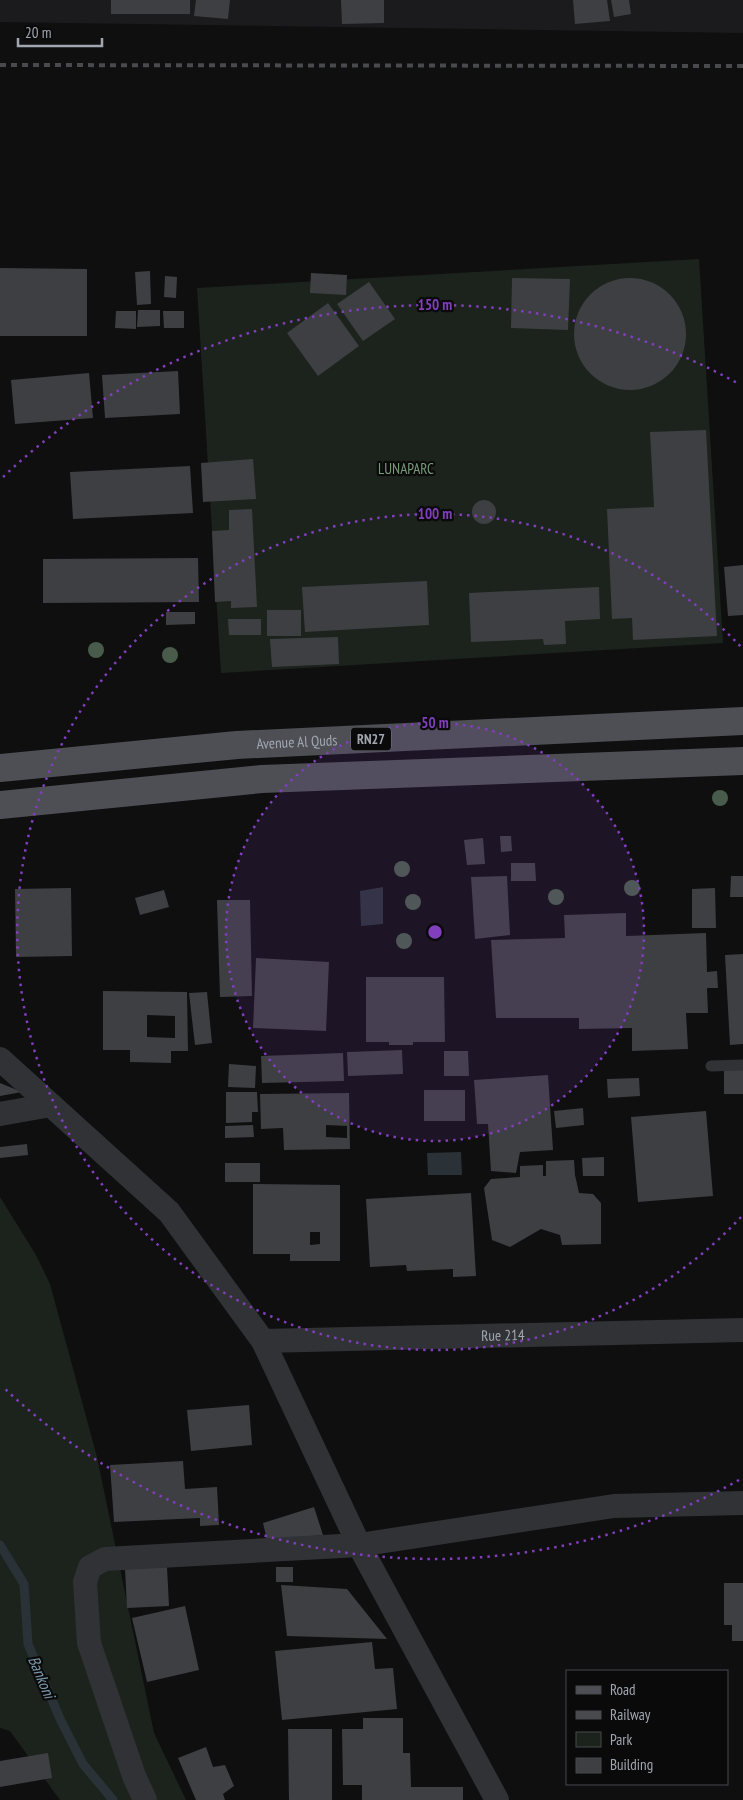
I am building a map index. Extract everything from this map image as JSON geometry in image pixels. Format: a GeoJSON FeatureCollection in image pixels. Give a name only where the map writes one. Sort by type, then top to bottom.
{"type":"FeatureCollection","features":[{"type":"Feature","properties":{"kind":"main road","name":"Avenue Al Quds"},"geometry":{"type":"LineString","coordinates":[[0,768],[237,745],[743,722]]}},
{"type":"Feature","properties":{"kind":"main road"},"geometry":{"type":"LineString","coordinates":[[0,804],[262,779],[743,761]]}},
{"type":"Feature","properties":{"kind":"street"},"geometry":{"type":"LineString","coordinates":[[0,1059],[170,1212],[262,1341],[359,1545],[497,1800]]}},
{"type":"Feature","properties":{"kind":"street"},"geometry":{"type":"LineString","coordinates":[[0,1114],[51,1105]]}},
{"type":"Feature","properties":{"kind":"street","name":"Rue 214"},"geometry":{"type":"LineString","coordinates":[[262,1341],[743,1330]]}},
{"type":"Feature","properties":{"kind":"street"},"geometry":{"type":"LineString","coordinates":[[145,1800],[134,1776],[89,1643],[85,1582],[90,1567],[105,1559],[359,1545],[614,1506],[743,1503]]}},
{"type":"Feature","properties":{"kind":"lane"},"geometry":{"type":"LineString","coordinates":[[711,1066],[743,1066]]}},
{"type":"Feature","properties":{"kind":"shaded area"},"geometry":{"type":"Polygon","coordinates":[[[0,0],[743,0],[743,33],[0,22],[0,0]]]}},
{"type":"Feature","properties":{"kind":"shaded area"},"geometry":{"type":"Polygon","coordinates":[[[383,887],[383,924],[361,926],[360,891],[383,887]]]}},
{"type":"Feature","properties":{"kind":"shaded area"},"geometry":{"type":"Polygon","coordinates":[[[461,1152],[462,1175],[428,1175],[427,1153],[461,1152]]]}},
{"type":"Feature","properties":{"kind":"green space","name":"LUNAPARC"},"geometry":{"type":"Polygon","coordinates":[[[699,259],[723,643],[221,673],[197,288],[699,259]]]}},
{"type":"Feature","properties":{"kind":"green space"},"geometry":{"type":"Polygon","coordinates":[[[0,1197],[36,1255],[50,1284],[97,1457],[154,1733],[186,1800],[60,1800],[10,1731],[0,1728],[0,1197]]]}},
{"type":"Feature","properties":{"kind":"building"},"geometry":{"type":"Polygon","coordinates":[[[111,0],[190,0],[190,14],[111,14],[111,0]]]}},
{"type":"Feature","properties":{"kind":"building"},"geometry":{"type":"Polygon","coordinates":[[[196,0],[230,0],[228,19],[194,16],[196,0]]]}},
{"type":"Feature","properties":{"kind":"building"},"geometry":{"type":"Polygon","coordinates":[[[341,0],[384,0],[384,23],[342,24],[341,0]]]}},
{"type":"Feature","properties":{"kind":"building"},"geometry":{"type":"Polygon","coordinates":[[[573,0],[607,0],[610,21],[575,24],[573,0]]]}},
{"type":"Feature","properties":{"kind":"building"},"geometry":{"type":"Polygon","coordinates":[[[611,0],[629,0],[631,14],[614,17],[611,0]]]}},
{"type":"Feature","properties":{"kind":"building"},"geometry":{"type":"Polygon","coordinates":[[[0,268],[87,269],[87,336],[0,336],[0,268]]]}},
{"type":"Feature","properties":{"kind":"building"},"geometry":{"type":"Polygon","coordinates":[[[150,271],[151,304],[137,305],[135,272],[150,271]]]}},
{"type":"Feature","properties":{"kind":"building"},"geometry":{"type":"Polygon","coordinates":[[[311,273],[347,275],[346,295],[310,293],[311,273]]]}},
{"type":"Feature","properties":{"kind":"building"},"geometry":{"type":"Polygon","coordinates":[[[165,276],[177,277],[176,298],[164,297],[165,276]]]}},
{"type":"Feature","properties":{"kind":"building"},"geometry":{"type":"Polygon","coordinates":[[[512,278],[570,279],[568,330],[511,328],[512,278]]]}},
{"type":"Feature","properties":{"kind":"building"},"geometry":{"type":"Polygon","coordinates":[[[630,278],[651,282],[670,294],[682,313],[686,334],[682,355],[670,374],[651,386],[630,390],[609,386],[590,374],[578,355],[574,334],[578,313],[590,294],[609,282],[630,278]]]}},
{"type":"Feature","properties":{"kind":"building"},"geometry":{"type":"Polygon","coordinates":[[[369,282],[395,319],[363,341],[337,304],[369,282]]]}},
{"type":"Feature","properties":{"kind":"building"},"geometry":{"type":"Polygon","coordinates":[[[328,303],[359,346],[318,376],[287,333],[328,303]]]}},
{"type":"Feature","properties":{"kind":"building"},"geometry":{"type":"Polygon","coordinates":[[[138,310],[160,310],[160,326],[137,327],[138,310]]]}},
{"type":"Feature","properties":{"kind":"building"},"geometry":{"type":"Polygon","coordinates":[[[116,311],[136,311],[136,329],[115,328],[116,311]]]}},
{"type":"Feature","properties":{"kind":"building"},"geometry":{"type":"Polygon","coordinates":[[[163,311],[184,311],[184,328],[164,328],[163,311]]]}},
{"type":"Feature","properties":{"kind":"building"},"geometry":{"type":"Polygon","coordinates":[[[178,371],[180,414],[105,418],[102,375],[178,371]]]}},
{"type":"Feature","properties":{"kind":"building"},"geometry":{"type":"Polygon","coordinates":[[[89,373],[93,418],[15,424],[11,380],[89,373]]]}},
{"type":"Feature","properties":{"kind":"building"},"geometry":{"type":"Polygon","coordinates":[[[706,430],[717,636],[633,640],[632,618],[612,619],[607,509],[654,507],[650,432],[706,430]]]}},
{"type":"Feature","properties":{"kind":"building"},"geometry":{"type":"Polygon","coordinates":[[[253,459],[256,499],[203,502],[201,463],[253,459]]]}},
{"type":"Feature","properties":{"kind":"building"},"geometry":{"type":"Polygon","coordinates":[[[190,466],[193,513],[73,519],[70,472],[190,466]]]}},
{"type":"Feature","properties":{"kind":"building"},"geometry":{"type":"Polygon","coordinates":[[[484,500],[489,501],[495,507],[495,517],[489,523],[484,524],[479,523],[473,517],[472,512],[473,507],[479,501],[484,500]]]}},
{"type":"Feature","properties":{"kind":"building"},"geometry":{"type":"Polygon","coordinates":[[[252,509],[257,607],[231,608],[231,601],[215,602],[212,531],[229,530],[229,510],[252,509]]]}},
{"type":"Feature","properties":{"kind":"building"},"geometry":{"type":"Polygon","coordinates":[[[198,558],[199,602],[43,603],[43,559],[198,558]]]}},
{"type":"Feature","properties":{"kind":"building"},"geometry":{"type":"Polygon","coordinates":[[[743,565],[743,615],[728,616],[724,567],[743,565]]]}},
{"type":"Feature","properties":{"kind":"building"},"geometry":{"type":"Polygon","coordinates":[[[427,581],[429,625],[305,632],[302,587],[427,581]]]}},
{"type":"Feature","properties":{"kind":"building"},"geometry":{"type":"Polygon","coordinates":[[[599,587],[600,619],[565,621],[566,644],[544,645],[543,639],[471,642],[469,593],[599,587]]]}},
{"type":"Feature","properties":{"kind":"building"},"geometry":{"type":"Polygon","coordinates":[[[267,610],[301,610],[301,636],[267,636],[267,610]]]}},
{"type":"Feature","properties":{"kind":"building"},"geometry":{"type":"Polygon","coordinates":[[[166,612],[195,612],[195,624],[166,625],[166,612]]]}},
{"type":"Feature","properties":{"kind":"building"},"geometry":{"type":"Polygon","coordinates":[[[228,619],[261,619],[261,635],[229,635],[228,619]]]}},
{"type":"Feature","properties":{"kind":"building"},"geometry":{"type":"Polygon","coordinates":[[[338,637],[339,664],[272,667],[270,639],[338,637]]]}},
{"type":"Feature","properties":{"kind":"building"},"geometry":{"type":"Polygon","coordinates":[[[500,836],[511,836],[512,851],[501,852],[500,836]]]}},
{"type":"Feature","properties":{"kind":"building"},"geometry":{"type":"Polygon","coordinates":[[[483,838],[485,864],[467,865],[464,840],[483,838]]]}},
{"type":"Feature","properties":{"kind":"building"},"geometry":{"type":"Polygon","coordinates":[[[511,863],[535,863],[536,881],[511,881],[511,863]]]}},
{"type":"Feature","properties":{"kind":"building"},"geometry":{"type":"Polygon","coordinates":[[[507,876],[510,935],[475,939],[471,877],[507,876]]]}},
{"type":"Feature","properties":{"kind":"building"},"geometry":{"type":"Polygon","coordinates":[[[731,876],[743,876],[743,897],[730,897],[731,876]]]}},
{"type":"Feature","properties":{"kind":"building"},"geometry":{"type":"Polygon","coordinates":[[[71,888],[72,956],[16,957],[15,889],[71,888]]]}},
{"type":"Feature","properties":{"kind":"building"},"geometry":{"type":"Polygon","coordinates":[[[715,888],[716,928],[692,928],[692,889],[715,888]]]}},
{"type":"Feature","properties":{"kind":"building"},"geometry":{"type":"Polygon","coordinates":[[[164,890],[169,907],[140,915],[135,898],[164,890]]]}},
{"type":"Feature","properties":{"kind":"building"},"geometry":{"type":"Polygon","coordinates":[[[217,900],[250,900],[252,996],[220,997],[217,900]]]}},
{"type":"Feature","properties":{"kind":"building"},"geometry":{"type":"Polygon","coordinates":[[[626,913],[626,936],[706,933],[707,972],[717,971],[718,988],[707,988],[708,1013],[686,1013],[688,1049],[632,1051],[632,1028],[579,1029],[579,1018],[496,1018],[491,940],[565,938],[564,915],[626,913]]]}},
{"type":"Feature","properties":{"kind":"building"},"geometry":{"type":"Polygon","coordinates":[[[743,954],[743,1044],[730,1045],[725,955],[743,954]]]}},
{"type":"Feature","properties":{"kind":"building"},"geometry":{"type":"Polygon","coordinates":[[[256,958],[329,962],[326,1031],[253,1028],[256,958]]]}},
{"type":"Feature","properties":{"kind":"building"},"geometry":{"type":"Polygon","coordinates":[[[366,977],[444,977],[445,1042],[413,1042],[413,1045],[389,1045],[389,1042],[366,1042],[366,977]]]}},
{"type":"Feature","properties":{"kind":"building"},"geometry":{"type":"Polygon","coordinates":[[[103,991],[187,992],[188,1051],[171,1051],[171,1063],[130,1062],[130,1050],[103,1050],[103,991]],[[147,1015],[147,1037],[175,1038],[175,1016],[147,1015]]]}},
{"type":"Feature","properties":{"kind":"building"},"geometry":{"type":"Polygon","coordinates":[[[207,992],[212,1043],[195,1045],[189,993],[207,992]]]}},
{"type":"Feature","properties":{"kind":"building"},"geometry":{"type":"Polygon","coordinates":[[[402,1050],[403,1074],[348,1076],[347,1052],[402,1050]]]}},
{"type":"Feature","properties":{"kind":"building"},"geometry":{"type":"Polygon","coordinates":[[[444,1051],[468,1051],[469,1076],[444,1076],[444,1051]]]}},
{"type":"Feature","properties":{"kind":"building"},"geometry":{"type":"Polygon","coordinates":[[[343,1053],[344,1081],[262,1083],[261,1056],[343,1053]]]}},
{"type":"Feature","properties":{"kind":"building"},"geometry":{"type":"Polygon","coordinates":[[[229,1064],[256,1066],[255,1088],[228,1087],[229,1064]]]}},
{"type":"Feature","properties":{"kind":"building"},"geometry":{"type":"Polygon","coordinates":[[[724,1069],[743,1069],[743,1094],[724,1094],[724,1069]]]}},
{"type":"Feature","properties":{"kind":"building"},"geometry":{"type":"Polygon","coordinates":[[[548,1075],[553,1150],[520,1152],[516,1173],[491,1171],[488,1124],[477,1124],[474,1080],[548,1075]]]}},
{"type":"Feature","properties":{"kind":"building"},"geometry":{"type":"Polygon","coordinates":[[[639,1078],[640,1096],[608,1098],[607,1079],[639,1078]]]}},
{"type":"Feature","properties":{"kind":"building"},"geometry":{"type":"Polygon","coordinates":[[[0,1083],[22,1092],[0,1096],[0,1083]]]}},
{"type":"Feature","properties":{"kind":"building"},"geometry":{"type":"Polygon","coordinates":[[[424,1090],[465,1090],[465,1121],[424,1121],[424,1090]]]}},
{"type":"Feature","properties":{"kind":"building"},"geometry":{"type":"Polygon","coordinates":[[[226,1092],[257,1092],[258,1112],[252,1112],[252,1122],[226,1123],[226,1092]]]}},
{"type":"Feature","properties":{"kind":"building"},"geometry":{"type":"Polygon","coordinates":[[[349,1093],[350,1149],[284,1150],[283,1128],[261,1129],[260,1094],[349,1093]],[[326,1125],[326,1137],[347,1138],[347,1126],[326,1125]]]}},
{"type":"Feature","properties":{"kind":"building"},"geometry":{"type":"Polygon","coordinates":[[[583,1108],[584,1125],[556,1128],[554,1111],[583,1108]]]}},
{"type":"Feature","properties":{"kind":"building"},"geometry":{"type":"Polygon","coordinates":[[[706,1111],[713,1196],[638,1202],[631,1117],[706,1111]]]}},
{"type":"Feature","properties":{"kind":"building"},"geometry":{"type":"Polygon","coordinates":[[[253,1125],[254,1137],[225,1138],[225,1126],[253,1125]]]}},
{"type":"Feature","properties":{"kind":"building"},"geometry":{"type":"Polygon","coordinates":[[[27,1144],[28,1155],[0,1158],[0,1147],[27,1144]]]}},
{"type":"Feature","properties":{"kind":"building"},"geometry":{"type":"Polygon","coordinates":[[[604,1157],[604,1176],[583,1176],[582,1158],[604,1157]]]}},
{"type":"Feature","properties":{"kind":"building"},"geometry":{"type":"Polygon","coordinates":[[[574,1160],[579,1193],[593,1194],[601,1203],[601,1244],[562,1245],[560,1235],[541,1229],[510,1247],[492,1240],[484,1188],[491,1179],[520,1177],[520,1166],[543,1165],[543,1176],[546,1176],[546,1161],[574,1160]]]}},
{"type":"Feature","properties":{"kind":"building"},"geometry":{"type":"Polygon","coordinates":[[[225,1163],[260,1163],[260,1182],[225,1182],[225,1163]]]}},
{"type":"Feature","properties":{"kind":"building"},"geometry":{"type":"Polygon","coordinates":[[[253,1184],[340,1185],[340,1261],[290,1261],[290,1254],[253,1254],[253,1184]],[[310,1232],[310,1245],[320,1244],[320,1232],[310,1232]]]}},
{"type":"Feature","properties":{"kind":"building"},"geometry":{"type":"Polygon","coordinates":[[[471,1193],[476,1276],[453,1277],[453,1269],[407,1271],[406,1265],[370,1267],[366,1199],[471,1193]]]}},
{"type":"Feature","properties":{"kind":"building"},"geometry":{"type":"Polygon","coordinates":[[[249,1405],[252,1445],[191,1451],[187,1410],[249,1405]]]}},
{"type":"Feature","properties":{"kind":"building"},"geometry":{"type":"Polygon","coordinates":[[[183,1461],[185,1489],[217,1487],[219,1525],[200,1526],[200,1518],[114,1522],[110,1465],[183,1461]]]}},
{"type":"Feature","properties":{"kind":"building"},"geometry":{"type":"Polygon","coordinates":[[[314,1507],[323,1535],[267,1540],[263,1523],[314,1507]]]}},
{"type":"Feature","properties":{"kind":"building"},"geometry":{"type":"Polygon","coordinates":[[[167,1567],[169,1606],[127,1608],[125,1569],[167,1567]]]}},
{"type":"Feature","properties":{"kind":"building"},"geometry":{"type":"Polygon","coordinates":[[[276,1567],[293,1567],[293,1582],[276,1582],[276,1567]]]}},
{"type":"Feature","properties":{"kind":"building"},"geometry":{"type":"Polygon","coordinates":[[[724,1583],[743,1583],[743,1641],[732,1641],[732,1625],[724,1625],[724,1583]]]}},
{"type":"Feature","properties":{"kind":"building"},"geometry":{"type":"Polygon","coordinates":[[[281,1585],[347,1589],[387,1639],[287,1636],[281,1585]]]}},
{"type":"Feature","properties":{"kind":"building"},"geometry":{"type":"Polygon","coordinates":[[[185,1606],[199,1670],[147,1682],[132,1618],[185,1606]]]}},
{"type":"Feature","properties":{"kind":"building"},"geometry":{"type":"Polygon","coordinates":[[[372,1642],[375,1669],[393,1668],[397,1709],[282,1720],[275,1651],[372,1642]]]}},
{"type":"Feature","properties":{"kind":"building"},"geometry":{"type":"Polygon","coordinates":[[[363,1718],[403,1718],[403,1753],[410,1753],[411,1787],[463,1787],[463,1800],[362,1800],[362,1785],[343,1785],[342,1729],[363,1729],[363,1718]]]}},
{"type":"Feature","properties":{"kind":"building"},"geometry":{"type":"Polygon","coordinates":[[[288,1729],[332,1729],[332,1800],[289,1800],[288,1729]]]}},
{"type":"Feature","properties":{"kind":"building"},"geometry":{"type":"Polygon","coordinates":[[[206,1747],[213,1767],[225,1765],[234,1786],[223,1794],[225,1800],[196,1800],[178,1758],[206,1747]]]}},
{"type":"Feature","properties":{"kind":"building"},"geometry":{"type":"Polygon","coordinates":[[[48,1753],[52,1778],[0,1787],[0,1761],[48,1753]]]}},
{"type":"Feature","properties":{"kind":"waterway","name":"Bankoni"},"geometry":{"type":"LineString","coordinates":[[0,1545],[24,1584],[28,1644],[61,1721],[83,1764],[113,1800]]}},
{"type":"Feature","properties":{"kind":"railway"},"geometry":{"type":"LineString","coordinates":[[0,65],[743,66]]}}]}
